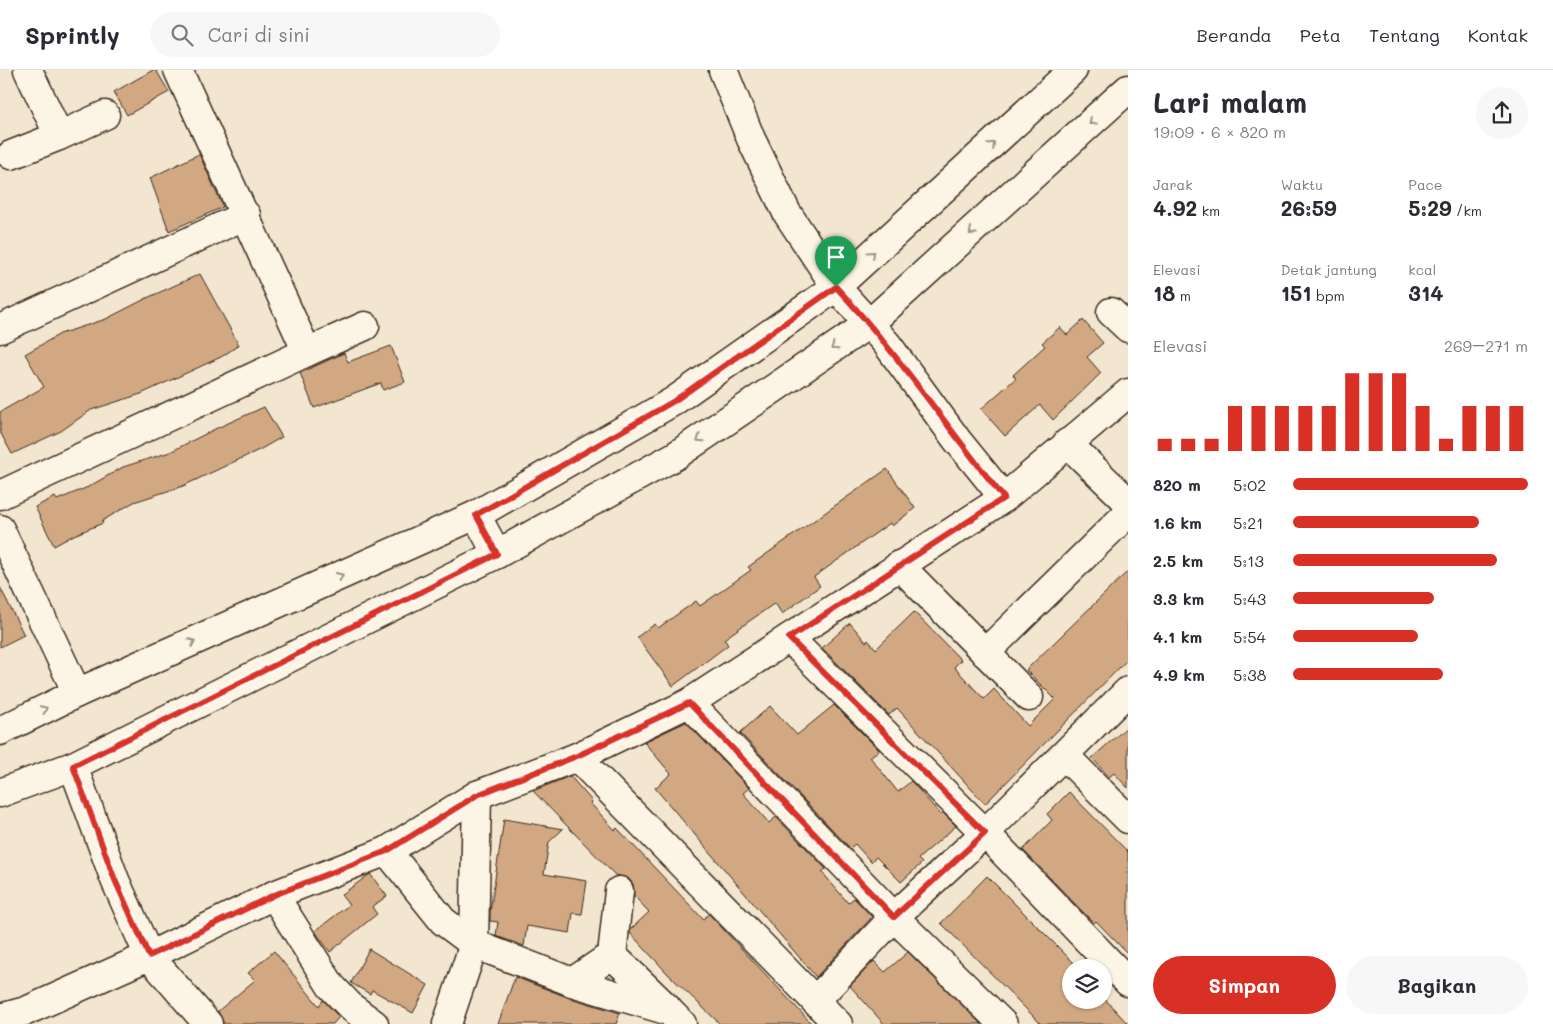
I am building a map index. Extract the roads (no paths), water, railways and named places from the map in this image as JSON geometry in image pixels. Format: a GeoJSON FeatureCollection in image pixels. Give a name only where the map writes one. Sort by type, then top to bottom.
{"type":"FeatureCollection","features":[{"type":"Feature","properties":{"kind":"street"},"geometry":{"type":"LineString","coordinates":[[28,70],[59,136]]}},
{"type":"Feature","properties":{"kind":"street"},"geometry":{"type":"LineString","coordinates":[[178,70],[246,215],[307,352]]}},
{"type":"Feature","properties":{"kind":"street"},"geometry":{"type":"LineString","coordinates":[[722,70],[751,139],[787,214],[836,287],[870,323],[957,440],[1004,498]]}},
{"type":"Feature","properties":{"kind":"street"},"geometry":{"type":"LineString","coordinates":[[0,730],[77,693],[476,515],[674,401],[836,287],[1073,70]]}},
{"type":"Feature","properties":{"kind":"street"},"geometry":{"type":"LineString","coordinates":[[0,793],[73,766],[497,554],[675,456],[870,323],[1128,89]]}},
{"type":"Feature","properties":{"kind":"street"},"geometry":{"type":"LineString","coordinates":[[11,155],[105,115]]}},
{"type":"Feature","properties":{"kind":"street"},"geometry":{"type":"LineString","coordinates":[[0,330],[246,215]]}},
{"type":"Feature","properties":{"kind":"street"},"geometry":{"type":"LineString","coordinates":[[0,495],[365,326]]}},
{"type":"Feature","properties":{"kind":"street"},"geometry":{"type":"LineString","coordinates":[[0,1018],[31,1017],[149,956],[274,895],[387,851],[477,795],[577,756],[689,703],[899,564],[1004,498],[1128,393]]}},
{"type":"Feature","properties":{"kind":"street"},"geometry":{"type":"LineString","coordinates":[[1068,443],[1128,502]]}},
{"type":"Feature","properties":{"kind":"street"},"geometry":{"type":"LineString","coordinates":[[985,654],[1128,513]]}},
{"type":"Feature","properties":{"kind":"street"},"geometry":{"type":"LineString","coordinates":[[476,515],[497,554]]}},
{"type":"Feature","properties":{"kind":"street"},"geometry":{"type":"LineString","coordinates":[[0,529],[77,693]]}},
{"type":"Feature","properties":{"kind":"street"},"geometry":{"type":"LineString","coordinates":[[899,564],[1029,697]]}},
{"type":"Feature","properties":{"kind":"street"},"geometry":{"type":"LineString","coordinates":[[789,638],[985,833],[1128,982]]}},
{"type":"Feature","properties":{"kind":"street"},"geometry":{"type":"LineString","coordinates":[[815,1001],[894,917],[985,833],[1128,691]]}},
{"type":"Feature","properties":{"kind":"street"},"geometry":{"type":"LineString","coordinates":[[689,703],[894,917],[1003,1024]]}},
{"type":"Feature","properties":{"kind":"street"},"geometry":{"type":"LineString","coordinates":[[1064,755],[1128,819]]}},
{"type":"Feature","properties":{"kind":"street"},"geometry":{"type":"LineString","coordinates":[[577,756],[838,1024]]}},
{"type":"Feature","properties":{"kind":"street"},"geometry":{"type":"LineString","coordinates":[[73,766],[115,880],[149,956],[208,1024]]}},
{"type":"Feature","properties":{"kind":"street"},"geometry":{"type":"LineString","coordinates":[[447,1024],[474,944],[477,795]]}},
{"type":"Feature","properties":{"kind":"street"},"geometry":{"type":"LineString","coordinates":[[387,851],[443,921],[474,944],[572,982],[676,1018]]}},
{"type":"Feature","properties":{"kind":"street"},"geometry":{"type":"LineString","coordinates":[[572,982],[612,955],[619,891]]}},
{"type":"Feature","properties":{"kind":"street"},"geometry":{"type":"LineString","coordinates":[[274,895],[332,986],[351,1007],[374,1024]]}},
{"type":"Feature","properties":{"kind":"street"},"geometry":{"type":"LineString","coordinates":[[612,955],[676,1018]]}}]}
